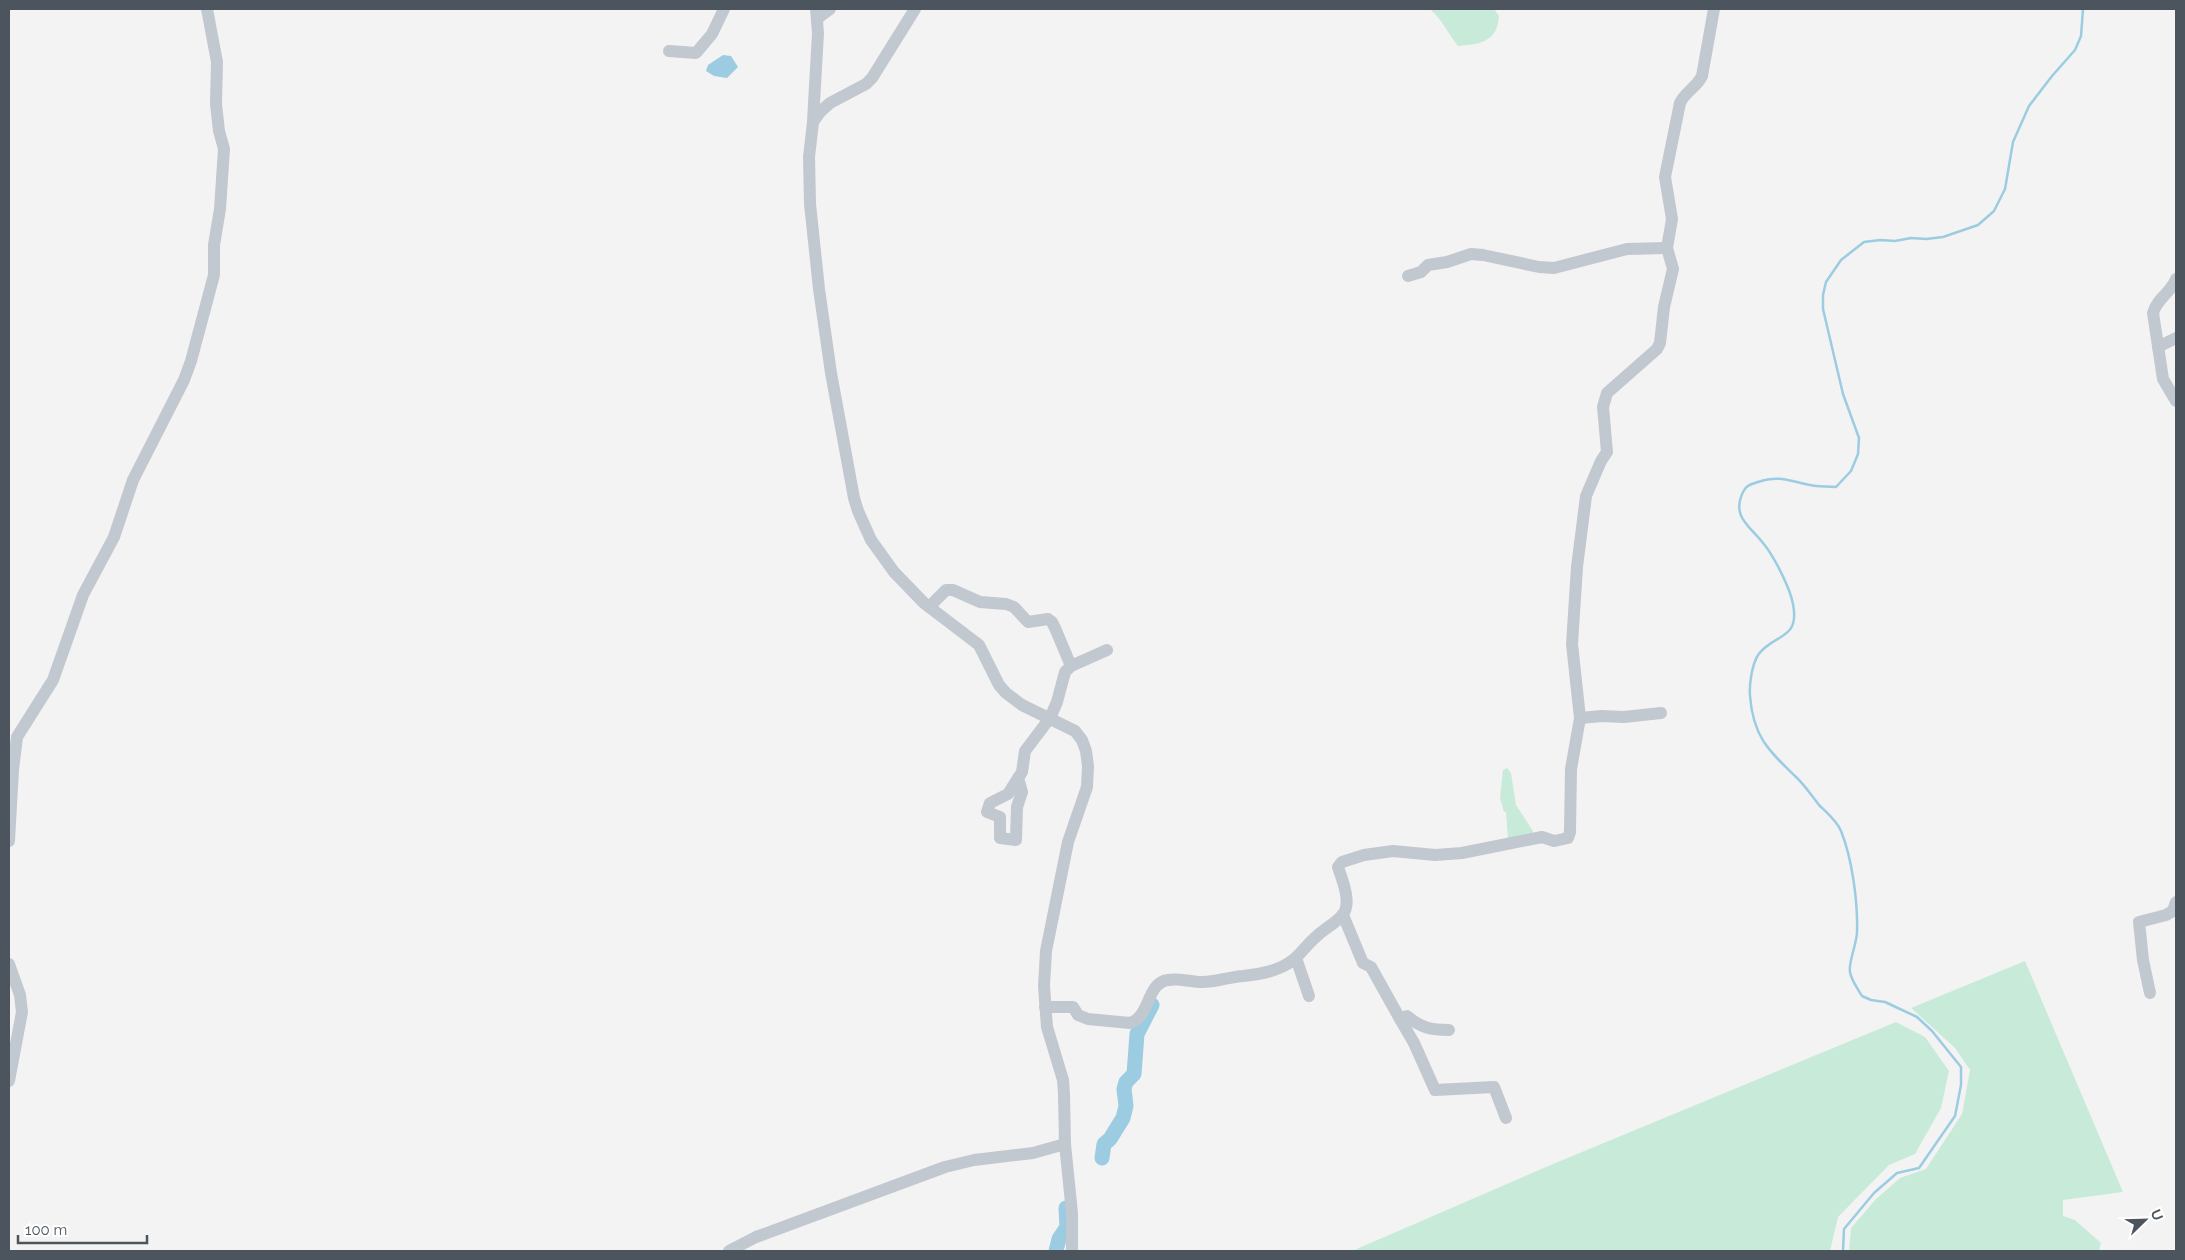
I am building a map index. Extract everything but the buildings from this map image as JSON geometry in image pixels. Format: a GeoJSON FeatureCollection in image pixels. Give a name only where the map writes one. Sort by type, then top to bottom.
{"type":"FeatureCollection","features":[{"type":"Feature","properties":{"kind":"street"},"geometry":{"type":"LineString","coordinates":[[9,841],[17,737],[52,680],[82,595],[114,537],[133,480],[184,380],[191,361],[214,275],[214,245],[220,209],[224,149],[219,131],[216,104],[217,62],[207,9]]}},
{"type":"Feature","properties":{"kind":"street"},"geometry":{"type":"LineString","coordinates":[[669,50],[696,53],[712,34],[724,9]]}},
{"type":"Feature","properties":{"kind":"street"},"geometry":{"type":"LineString","coordinates":[[830,9],[817,14],[813,122],[809,157],[812,223],[831,373],[854,498],[863,527],[894,572],[929,607],[979,645],[999,685],[1006,693],[1022,705],[1079,734],[1086,751],[1088,766],[1087,787],[1068,842],[1046,951],[1044,986],[1047,1027],[1063,1080],[1065,1144],[1072,1213],[1072,1251]]}},
{"type":"Feature","properties":{"kind":"street"},"geometry":{"type":"LineString","coordinates":[[813,122],[830,103],[866,84],[872,78],[915,9]]}},
{"type":"Feature","properties":{"kind":"street"},"geometry":{"type":"LineString","coordinates":[[1045,1007],[1073,1007],[1078,1015],[1088,1019],[1130,1023],[1135,1022],[1145,1010],[1156,986],[1168,980],[1203,982],[1250,976],[1281,967],[1296,958],[1312,940],[1343,915],[1347,906],[1338,867],[1342,862],[1383,852],[1453,854],[1542,837],[1554,841],[1566,840],[1570,832],[1571,769],[1580,718],[1572,644],[1584,509],[1592,481],[1607,452],[1603,407],[1607,393],[1660,344],[1664,307],[1673,269],[1667,248],[1672,219],[1665,177],[1674,128],[1683,96],[1698,83],[1702,76],[1714,9]]}},
{"type":"Feature","properties":{"kind":"street"},"geometry":{"type":"LineString","coordinates":[[1408,276],[1421,272],[1428,266],[1471,254],[1539,267],[1554,268],[1627,249],[1667,248]]}},
{"type":"Feature","properties":{"kind":"street"},"geometry":{"type":"LineString","coordinates":[[2176,279],[2169,291],[2156,303],[2153,312],[2163,379],[2176,401]]}},
{"type":"Feature","properties":{"kind":"street"},"geometry":{"type":"LineString","coordinates":[[2158,347],[2176,338]]}},
{"type":"Feature","properties":{"kind":"street"},"geometry":{"type":"LineString","coordinates":[[929,607],[946,590],[953,590],[980,602],[1006,604],[1014,607],[1028,622],[1048,619],[1055,628],[1070,666]]}},
{"type":"Feature","properties":{"kind":"street"},"geometry":{"type":"LineString","coordinates":[[1018,778],[1022,792],[1017,807],[1016,840],[1000,838],[1000,817],[986,812],[990,804],[1008,794],[1018,778],[1023,770],[1025,751],[1050,718],[1057,702],[1065,672],[1070,666],[1107,650]]}},
{"type":"Feature","properties":{"kind":"street"},"geometry":{"type":"LineString","coordinates":[[1580,718],[1624,717],[1661,713]]}},
{"type":"Feature","properties":{"kind":"street"},"geometry":{"type":"LineString","coordinates":[[2150,993],[2142,960],[2139,922],[2169,914],[2173,911],[2176,902]]}},
{"type":"Feature","properties":{"kind":"street"},"geometry":{"type":"LineString","coordinates":[[1343,915],[1363,963],[1371,967],[1414,1043],[1436,1090],[1494,1087],[1506,1118]]}},
{"type":"Feature","properties":{"kind":"street"},"geometry":{"type":"LineString","coordinates":[[1296,958],[1309,996]]}},
{"type":"Feature","properties":{"kind":"street"},"geometry":{"type":"LineString","coordinates":[[9,964],[20,995],[22,1012],[9,1081]]}},
{"type":"Feature","properties":{"kind":"street"},"geometry":{"type":"LineString","coordinates":[[1400,1019],[1407,1016],[1418,1026],[1431,1030],[1449,1030]]}},
{"type":"Feature","properties":{"kind":"street"},"geometry":{"type":"LineString","coordinates":[[729,1251],[756,1237],[945,1167],[974,1160],[1033,1153],[1065,1144]]}},
{"type":"Feature","properties":{"kind":"green space"},"geometry":{"type":"Polygon","coordinates":[[[1430,9],[1494,9],[1499,16],[1498,25],[1486,40],[1458,46],[1430,9]]]}},
{"type":"Feature","properties":{"kind":"green space"},"geometry":{"type":"Polygon","coordinates":[[[1507,768],[1511,773],[1516,805],[1533,831],[1531,839],[1508,840],[1506,812],[1504,812],[1500,798],[1503,770],[1507,768]]]}},
{"type":"Feature","properties":{"kind":"green space"},"geometry":{"type":"Polygon","coordinates":[[[2025,961],[2123,1192],[2063,1200],[2063,1216],[2075,1220],[2101,1243],[2099,1251],[1849,1251],[1851,1228],[1876,1199],[1900,1178],[1926,1169],[1962,1114],[1970,1070],[1955,1048],[1911,1008],[2025,961]]]}},
{"type":"Feature","properties":{"kind":"green space"},"geometry":{"type":"Polygon","coordinates":[[[1896,1022],[1925,1037],[1949,1071],[1941,1108],[1915,1154],[1889,1165],[1838,1217],[1830,1251],[1352,1251],[1553,1164],[1896,1022]]]}},
{"type":"Feature","properties":{"kind":"water"},"geometry":{"type":"Polygon","coordinates":[[[723,55],[731,56],[738,67],[727,78],[714,76],[706,71],[708,65],[723,55]]]}},
{"type":"Feature","properties":{"kind":"waterway"},"geometry":{"type":"LineString","coordinates":[[1843,1251],[1844,1229],[1874,1193],[1897,1173],[1919,1168],[1955,1116],[1961,1085],[1961,1067],[1932,1031],[1917,1017],[1885,1002],[1871,1000],[1862,996],[1852,978],[1850,968],[1857,937],[1857,920],[1854,880],[1841,831],[1834,820],[1801,782],[1770,750],[1754,722],[1750,686],[1756,659],[1764,648],[1789,631],[1793,624],[1794,616],[1789,590],[1781,572],[1772,556],[1741,515],[1740,501],[1746,488],[1758,482],[1779,479],[1813,486],[1836,487],[1851,471],[1858,454],[1859,438],[1843,394],[1823,309],[1823,295],[1826,282],[1841,260],[1864,242],[1943,237],[1978,225],[1994,211],[2005,189],[2013,142],[2029,106],[2075,50],[2081,36],[2083,9]]}},
{"type":"Feature","properties":{"kind":"waterway"},"geometry":{"type":"LineString","coordinates":[[1102,1158],[1104,1144],[1110,1139],[1123,1118],[1126,1106],[1124,1089],[1126,1082],[1134,1074],[1137,1034],[1152,1005]]}},
{"type":"Feature","properties":{"kind":"waterway"},"geometry":{"type":"LineString","coordinates":[[1056,1251],[1059,1239],[1067,1227],[1066,1208]]}}]}
